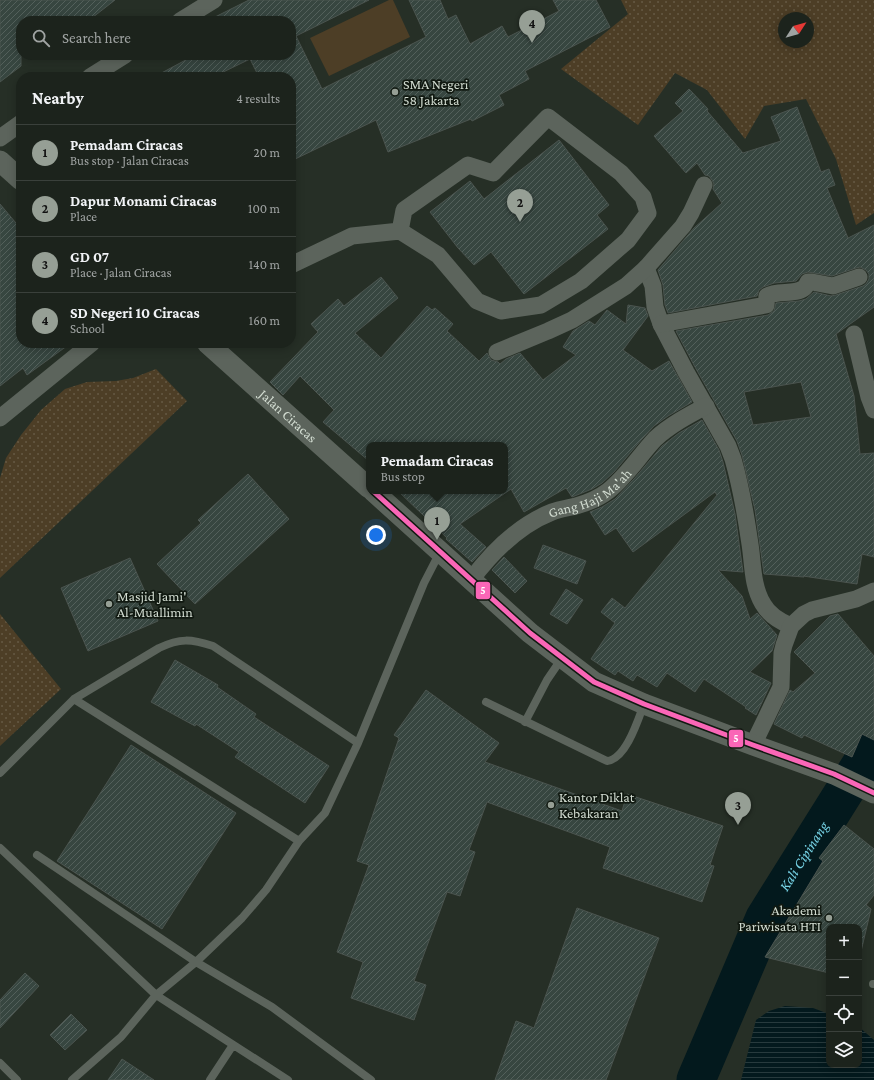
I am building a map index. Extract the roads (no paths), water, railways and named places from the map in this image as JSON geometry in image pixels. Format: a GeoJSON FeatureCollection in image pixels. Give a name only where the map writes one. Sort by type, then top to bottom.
{"type":"FeatureCollection","features":[{"type":"Feature","properties":{"kind":"street"},"geometry":{"type":"LineString","coordinates":[[188,16],[214,0]]}},
{"type":"Feature","properties":{"kind":"street"},"geometry":{"type":"LineString","coordinates":[[98,72],[117,60]]}},
{"type":"Feature","properties":{"kind":"street"},"geometry":{"type":"LineString","coordinates":[[296,263],[352,236],[400,231],[438,255],[477,301],[501,311],[541,305],[581,281],[628,240],[648,213],[643,197],[621,173],[548,117],[493,173],[468,165],[404,210],[400,231]]}},
{"type":"Feature","properties":{"kind":"street"},"geometry":{"type":"LineString","coordinates":[[0,138],[16,127]]}},
{"type":"Feature","properties":{"kind":"street"},"geometry":{"type":"LineString","coordinates":[[0,161],[16,175]]}},
{"type":"Feature","properties":{"kind":"street"},"geometry":{"type":"LineString","coordinates":[[497,352],[572,320],[626,286],[646,268],[683,226],[704,185]]}},
{"type":"Feature","properties":{"kind":"street"},"geometry":{"type":"LineString","coordinates":[[646,268],[653,286],[655,307],[661,324],[728,446],[733,459],[750,545],[755,580],[762,602],[768,612],[780,621],[791,626]]}},
{"type":"Feature","properties":{"kind":"street"},"geometry":{"type":"LineString","coordinates":[[661,324],[766,305],[767,296],[772,293],[798,290],[804,288],[808,282],[832,286],[858,277]]}},
{"type":"Feature","properties":{"kind":"street"},"geometry":{"type":"LineString","coordinates":[[854,334],[869,397],[874,410]]}},
{"type":"Feature","properties":{"kind":"street"},"geometry":{"type":"LineString","coordinates":[[0,418],[86,348]]}},
{"type":"Feature","properties":{"kind":"street","name":"Jalan Ciracas"},"geometry":{"type":"LineString","coordinates":[[213,348],[366,485]]}},
{"type":"Feature","properties":{"kind":"street","name":"Gang Haji Ma'ah"},"geometry":{"type":"LineString","coordinates":[[471,580],[485,562],[516,534],[553,512],[577,506],[595,499],[608,491],[627,473],[656,439],[682,419],[706,406]]}},
{"type":"Feature","properties":{"kind":"street"},"geometry":{"type":"LineString","coordinates":[[376,494],[530,633],[598,684],[644,704],[834,774],[874,793]]}},
{"type":"Feature","properties":{"kind":"street"},"geometry":{"type":"LineString","coordinates":[[753,745],[781,687],[782,653],[791,626],[804,614],[812,610],[856,599],[874,591]]}},
{"type":"Feature","properties":{"kind":"lane"},"geometry":{"type":"LineString","coordinates":[[72,1080],[121,1036],[156,995],[196,962],[242,918],[262,896],[299,841],[325,813],[358,743],[424,583],[440,551]]}},
{"type":"Feature","properties":{"kind":"lane"},"geometry":{"type":"LineString","coordinates":[[0,773],[74,699],[165,645],[195,640],[213,646],[358,743]]}},
{"type":"Feature","properties":{"kind":"lane"},"geometry":{"type":"LineString","coordinates":[[525,722],[562,658]]}},
{"type":"Feature","properties":{"kind":"lane"},"geometry":{"type":"LineString","coordinates":[[74,699],[299,841]]}},
{"type":"Feature","properties":{"kind":"lane"},"geometry":{"type":"LineString","coordinates":[[486,702],[607,761],[610,761],[619,755],[624,749],[634,731],[644,704]]}},
{"type":"Feature","properties":{"kind":"lane"},"geometry":{"type":"LineString","coordinates":[[0,848],[156,995],[288,1080]]}},
{"type":"Feature","properties":{"kind":"lane"},"geometry":{"type":"LineString","coordinates":[[38,856],[196,962],[272,1007],[370,1080]]}},
{"type":"Feature","properties":{"kind":"lane"},"geometry":{"type":"LineString","coordinates":[[210,1080],[233,1045]]}},
{"type":"Feature","properties":{"kind":"lane"},"geometry":{"type":"LineString","coordinates":[[0,1063],[17,1080]]}},
{"type":"Feature","properties":{"kind":"water"},"geometry":{"type":"Polygon","coordinates":[[[785,1006],[813,1008],[826,1013],[826,1068],[862,1068],[862,1030],[874,1040],[874,1080],[741,1080],[756,1020],[769,1011],[785,1006]]]}},
{"type":"Feature","properties":{"kind":"waterway","name":"Kali Cipinang"},"geometry":{"type":"LineString","coordinates":[[696,1080],[765,918],[864,760],[874,749]]}},
{"type":"Feature","properties":{"kind":"place","name":"SD Negeri 10 Ciracas"},"geometry":{"type":"Point","coordinates":[532,43]}},
{"type":"Feature","properties":{"kind":"place","name":"SMA Negeri 58 Jakarta"},"geometry":{"type":"Point","coordinates":[395,92]}},
{"type":"Feature","properties":{"kind":"place","name":"Dapur Monami Ciracas"},"geometry":{"type":"Point","coordinates":[520,222]}},
{"type":"Feature","properties":{"kind":"place","name":"Pemadam Ciracas"},"geometry":{"type":"Point","coordinates":[437,540]}},
{"type":"Feature","properties":{"kind":"place","name":"Masjid Jami' Al-Muallimin"},"geometry":{"type":"Point","coordinates":[109,604]}},
{"type":"Feature","properties":{"kind":"place","name":"Kantor Diklat Kebakaran"},"geometry":{"type":"Point","coordinates":[551,805]}},
{"type":"Feature","properties":{"kind":"place","name":"GD 07"},"geometry":{"type":"Point","coordinates":[738,825]}},
{"type":"Feature","properties":{"kind":"place","name":"Akademi Pariwisata HTI"},"geometry":{"type":"Point","coordinates":[829,918]}}]}
